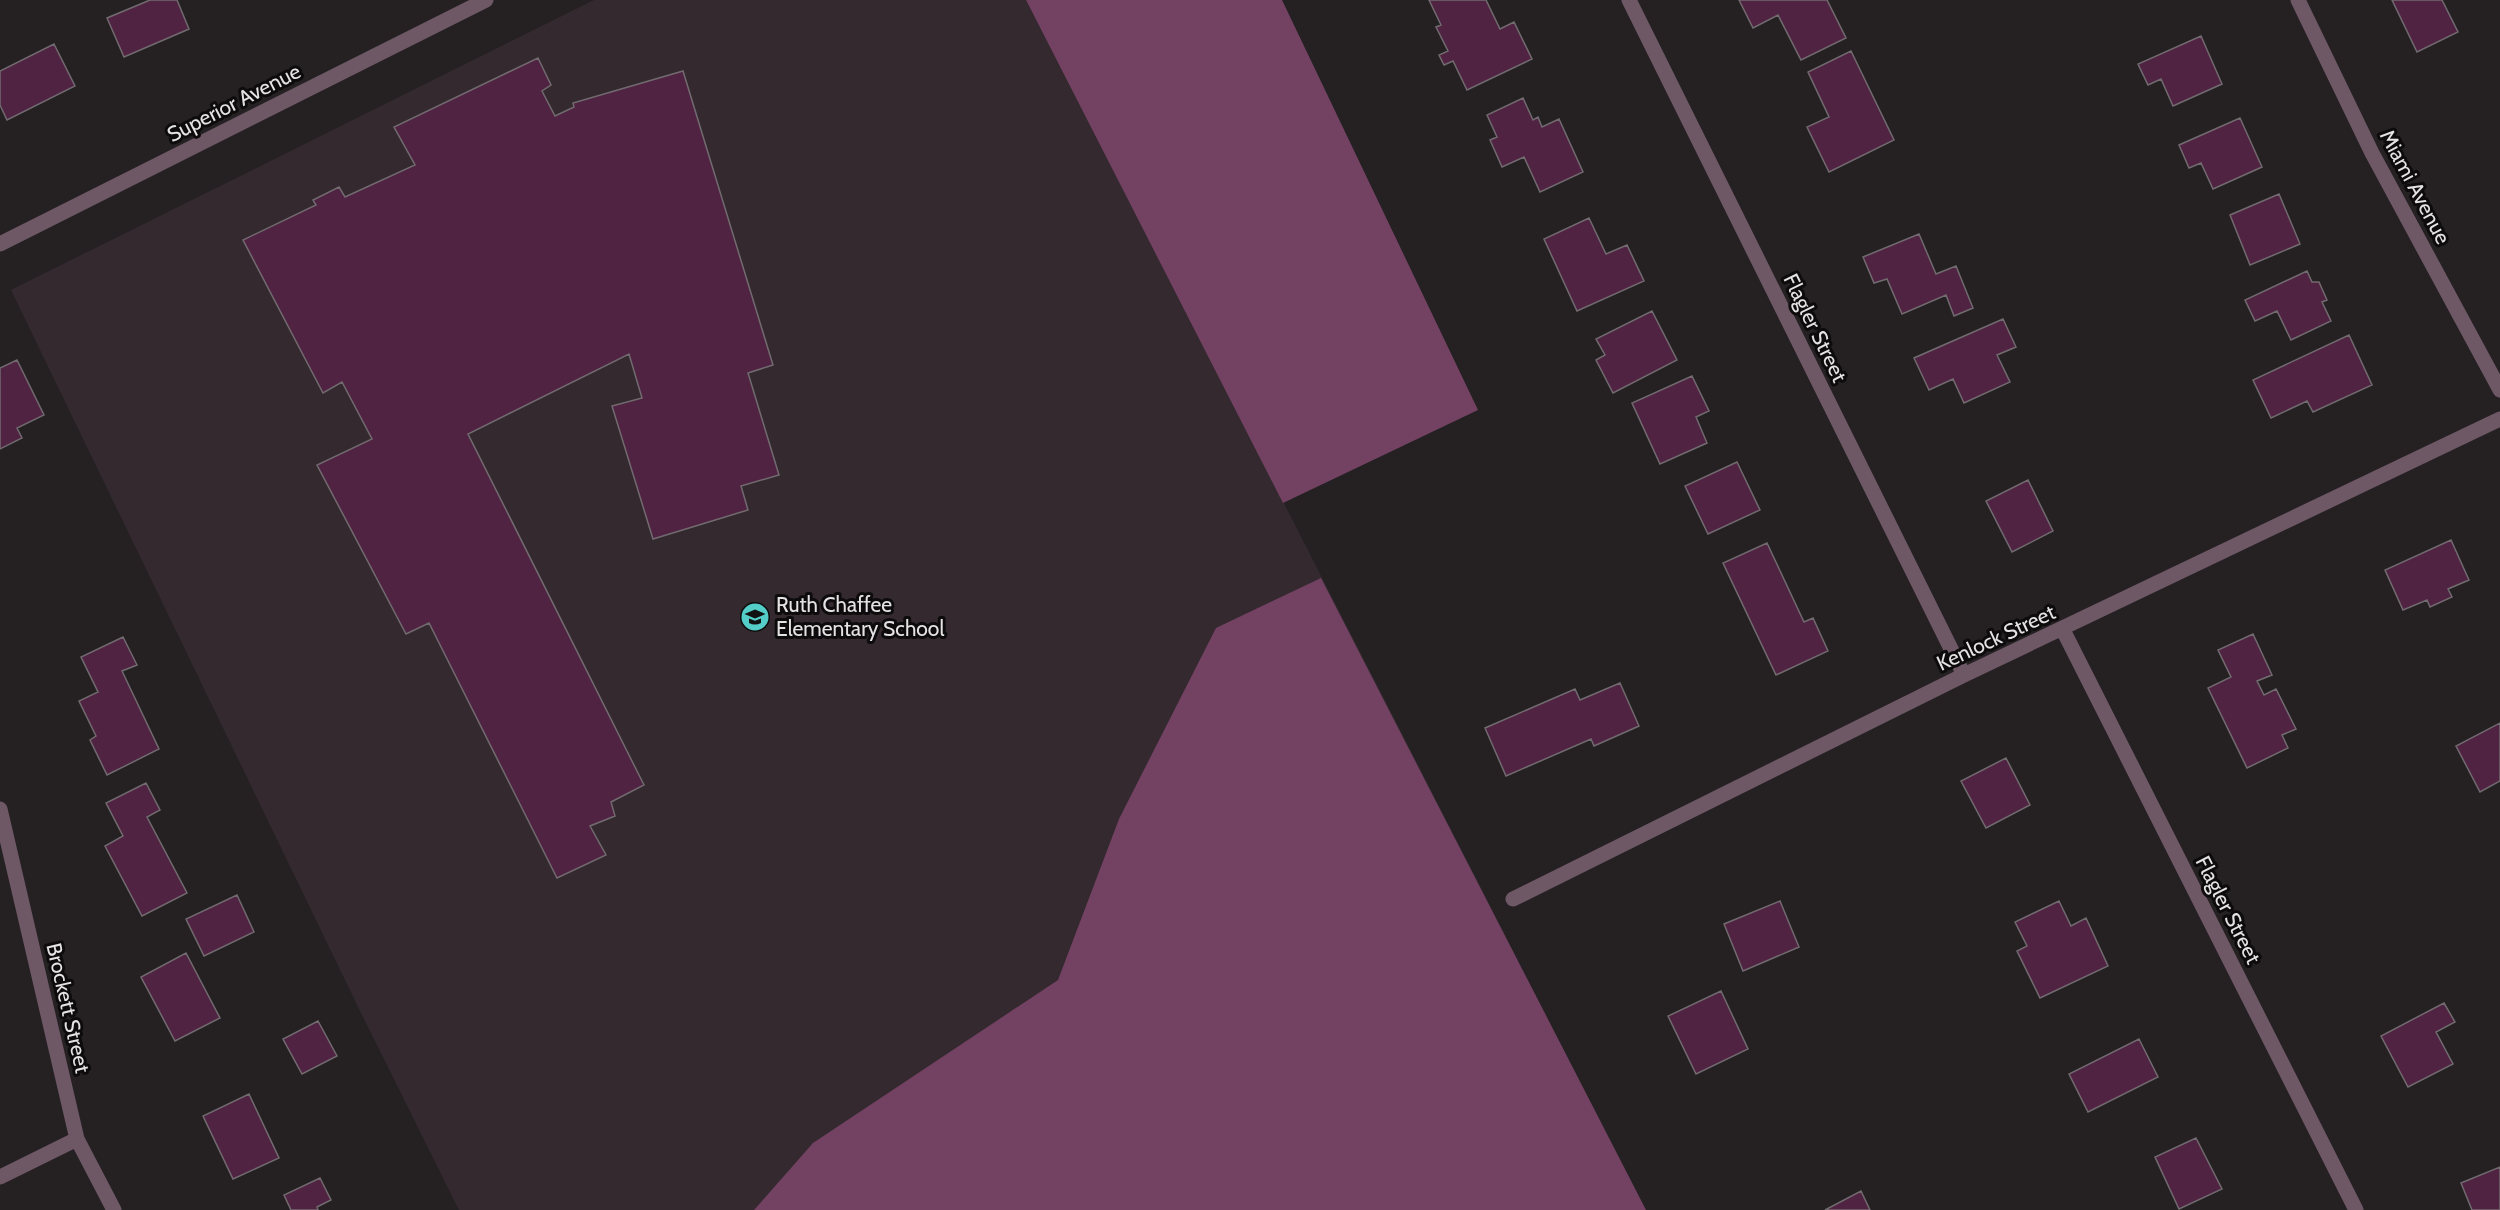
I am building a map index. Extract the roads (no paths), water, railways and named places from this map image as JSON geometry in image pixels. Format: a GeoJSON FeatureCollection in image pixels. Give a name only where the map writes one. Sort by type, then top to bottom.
{"type":"FeatureCollection","features":[{"type":"Feature","properties":{"kind":"street","name":"Superior Avenue"},"geometry":{"type":"LineString","coordinates":[[0,243],[486,0]]}},
{"type":"Feature","properties":{"kind":"street","name":"Flagler Street"},"geometry":{"type":"LineString","coordinates":[[1629,0],[1964,675]]}},
{"type":"Feature","properties":{"kind":"street","name":"Miami Avenue"},"geometry":{"type":"LineString","coordinates":[[2298,0],[2372,153],[2500,390]]}},
{"type":"Feature","properties":{"kind":"street","name":"Kenlock Street"},"geometry":{"type":"LineString","coordinates":[[1513,899],[1964,675],[2063,630],[2500,419]]}},
{"type":"Feature","properties":{"kind":"street","name":"Flagler Street"},"geometry":{"type":"LineString","coordinates":[[2063,630],[2356,1210]]}},
{"type":"Feature","properties":{"kind":"street","name":"Brockett Street"},"geometry":{"type":"LineString","coordinates":[[0,809],[77,1139],[114,1210]]}},
{"type":"Feature","properties":{"kind":"street"},"geometry":{"type":"LineString","coordinates":[[0,1177],[77,1139]]}},
{"type":"Feature","properties":{"kind":"place","name":"Ruth Chaffee Elementary School"},"geometry":{"type":"Point","coordinates":[755,617]}}]}
